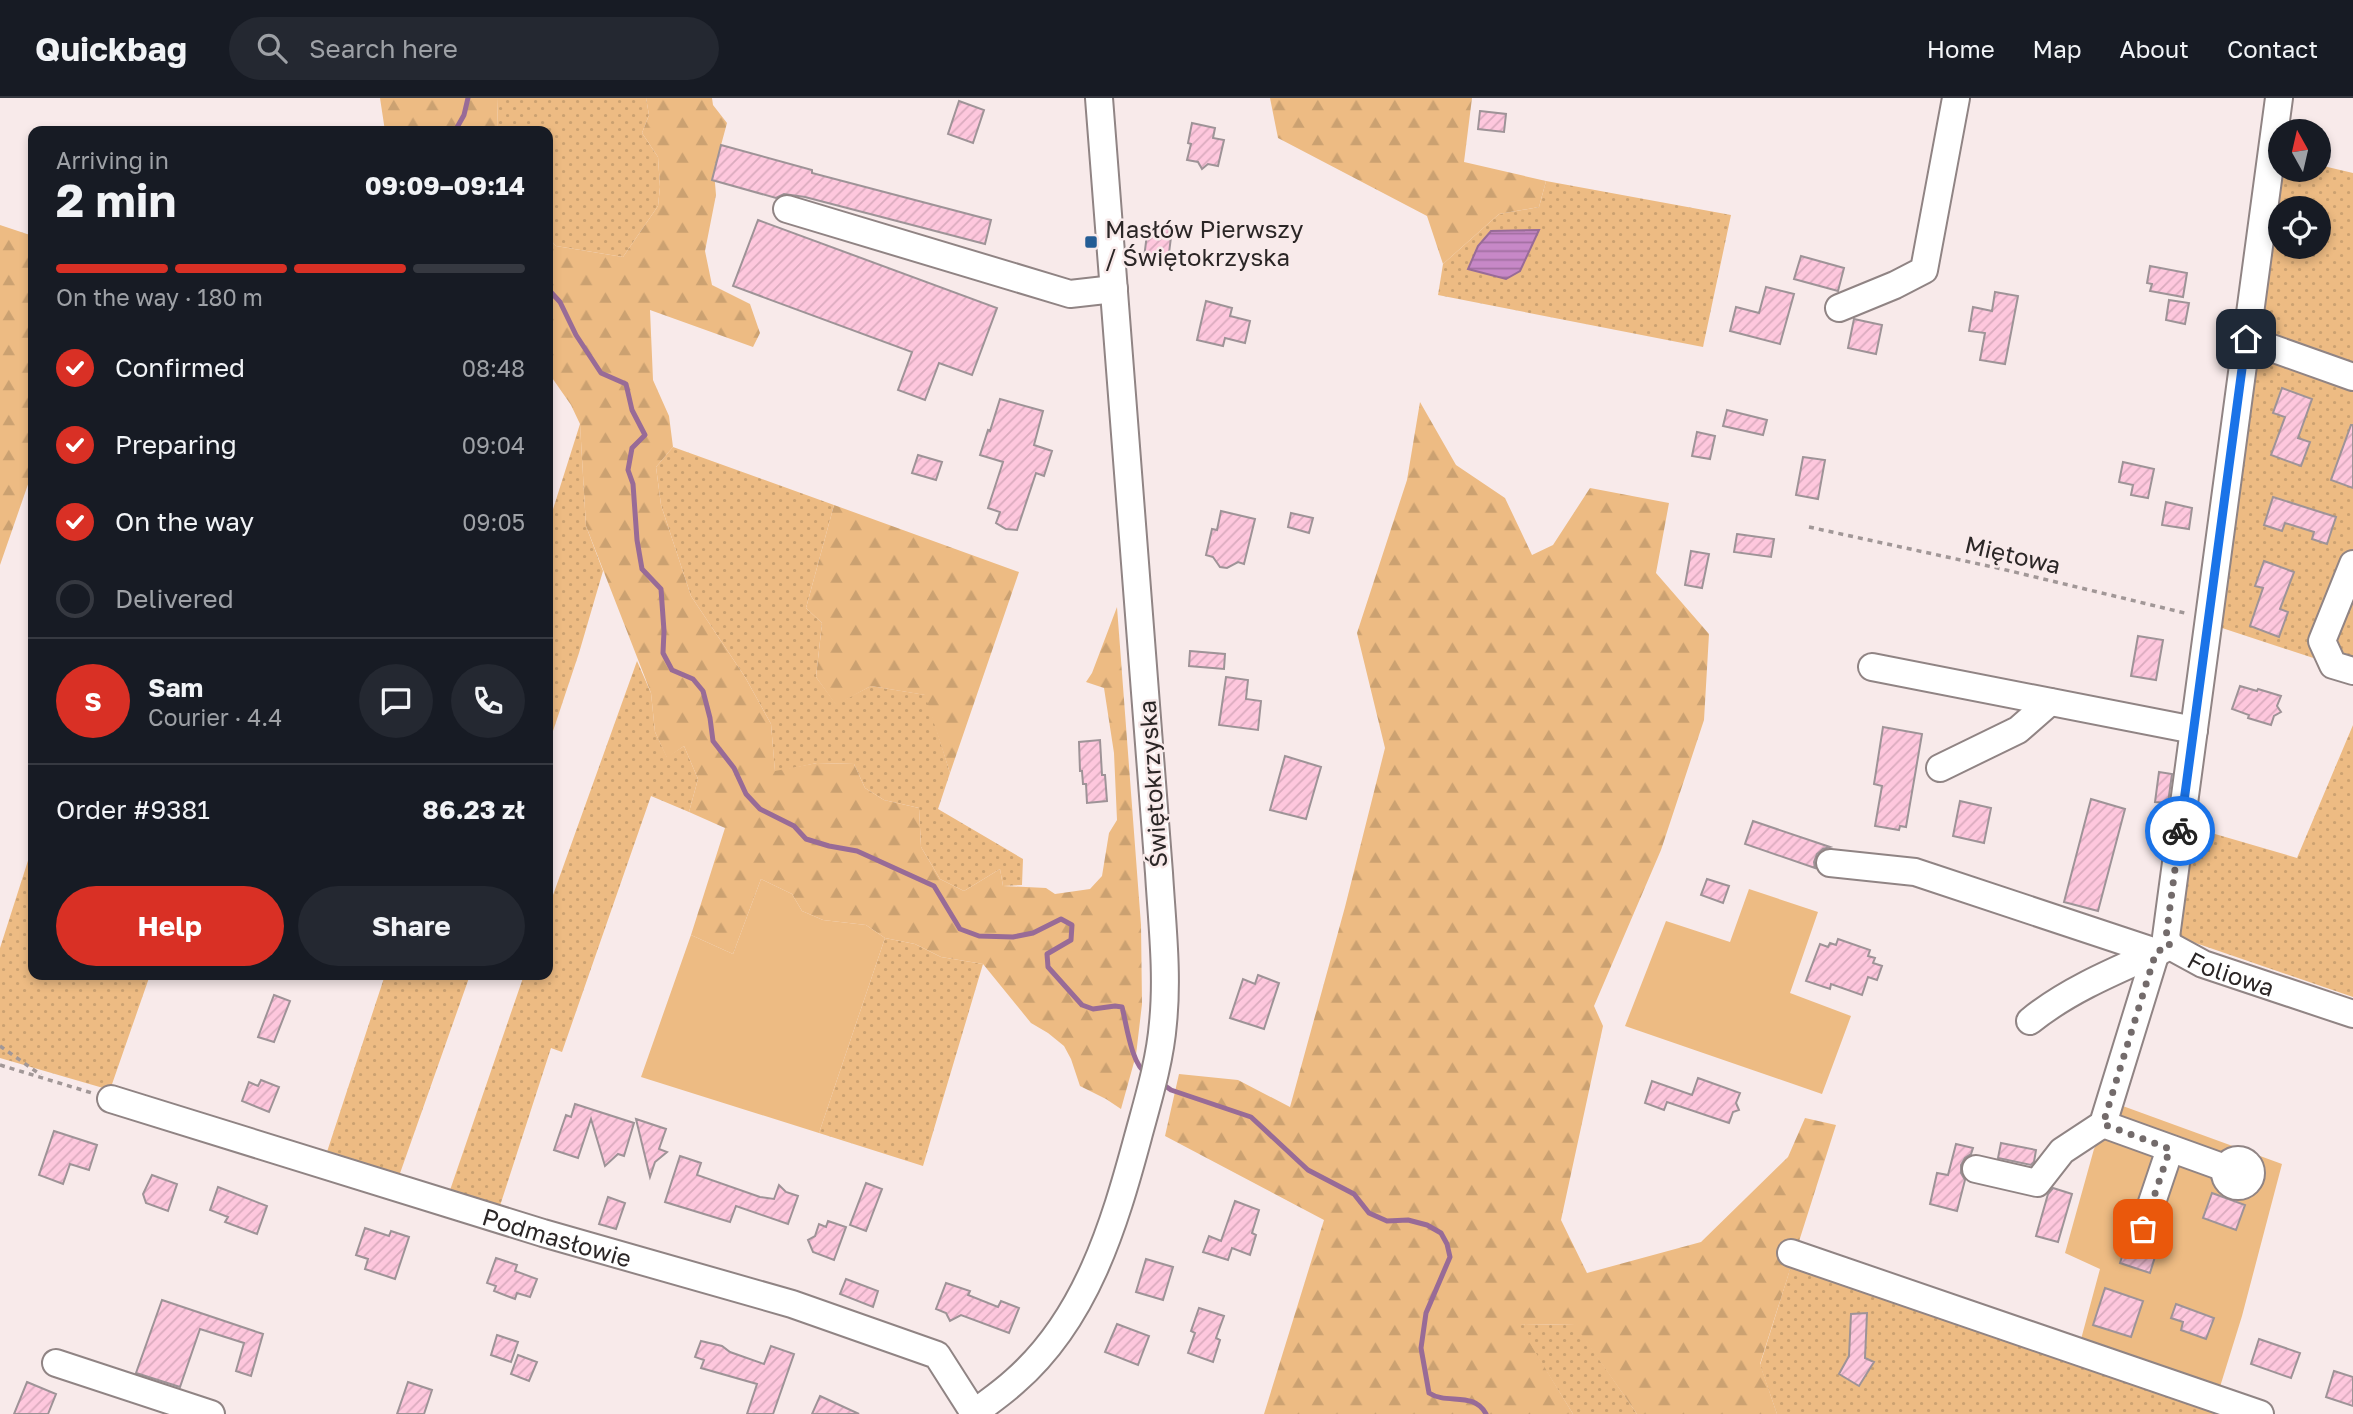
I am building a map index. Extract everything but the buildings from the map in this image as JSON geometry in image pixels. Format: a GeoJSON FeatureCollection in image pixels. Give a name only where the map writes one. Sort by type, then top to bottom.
{"type":"FeatureCollection","features":[{"type":"Feature","properties":{"kind":"street","name":"Świętokrzyska"},"geometry":{"type":"LineString","coordinates":[[973,1413],[1016,1380],[1045,1349],[1073,1312],[1088,1284],[1125,1186],[1148,1099],[1164,1012],[1161,899],[1099,98]]}},
{"type":"Feature","properties":{"kind":"street"},"geometry":{"type":"LineString","coordinates":[[1839,308],[1924,270],[1956,98]]}},
{"type":"Feature","properties":{"kind":"street","name":"Foliowa"},"geometry":{"type":"LineString","coordinates":[[2278,98],[2163,949],[2353,1014]]}},
{"type":"Feature","properties":{"kind":"street"},"geometry":{"type":"LineString","coordinates":[[787,209],[1070,294],[1114,289]]}},
{"type":"Feature","properties":{"kind":"street"},"geometry":{"type":"LineString","coordinates":[[2246,339],[2353,377]]}},
{"type":"Feature","properties":{"kind":"street"},"geometry":{"type":"LineString","coordinates":[[2353,564],[2322,641],[2333,665],[2353,671]]}},
{"type":"Feature","properties":{"kind":"street"},"geometry":{"type":"LineString","coordinates":[[1872,667],[2193,730]]}},
{"type":"Feature","properties":{"kind":"street"},"geometry":{"type":"LineString","coordinates":[[1940,768],[2018,730],[2050,702]]}},
{"type":"Feature","properties":{"kind":"street"},"geometry":{"type":"LineString","coordinates":[[1830,863],[1915,872],[2163,949]]}},
{"type":"Feature","properties":{"kind":"street"},"geometry":{"type":"LineString","coordinates":[[2030,1021],[2045,1009],[2140,958],[2163,949]]}},
{"type":"Feature","properties":{"kind":"street"},"geometry":{"type":"LineString","coordinates":[[1976,1169],[2037,1183],[2062,1152],[2103,1124],[2163,949]]}},
{"type":"Feature","properties":{"kind":"street","name":"Podmasłowie"},"geometry":{"type":"LineString","coordinates":[[111,1099],[543,1233],[792,1304],[937,1355],[973,1413]]}},
{"type":"Feature","properties":{"kind":"street"},"geometry":{"type":"LineString","coordinates":[[2103,1124],[2225,1168]]}},
{"type":"Feature","properties":{"kind":"street"},"geometry":{"type":"LineString","coordinates":[[2143,1229],[2170,1149]]}},
{"type":"Feature","properties":{"kind":"street"},"geometry":{"type":"LineString","coordinates":[[1791,1253],[2260,1414]]}},
{"type":"Feature","properties":{"kind":"street"},"geometry":{"type":"LineString","coordinates":[[57,1363],[211,1414]]}},
{"type":"Feature","properties":{"kind":"path","name":"Miętowa"},"geometry":{"type":"LineString","coordinates":[[1809,527],[2002,569],[2208,620]]}},
{"type":"Feature","properties":{"kind":"path"},"geometry":{"type":"LineString","coordinates":[[0,1046],[43,1077]]}},
{"type":"Feature","properties":{"kind":"path"},"geometry":{"type":"LineString","coordinates":[[0,1065],[111,1099]]}},
{"type":"Feature","properties":{"kind":"green space"},"geometry":{"type":"Polygon","coordinates":[[[380,98],[497,98],[498,126],[384,126],[380,98]]]}},
{"type":"Feature","properties":{"kind":"green space"},"geometry":{"type":"Polygon","coordinates":[[[497,98],[646,98],[649,115],[642,133],[658,157],[658,206],[623,257],[556,246],[553,243],[553,126],[498,126],[497,98]]]}},
{"type":"Feature","properties":{"kind":"green space"},"geometry":{"type":"Polygon","coordinates":[[[646,98],[712,98],[713,105],[727,123],[714,171],[716,195],[705,251],[712,285],[750,304],[760,333],[753,347],[650,310],[653,380],[669,416],[673,447],[656,467],[661,505],[691,596],[745,677],[771,724],[775,771],[817,763],[854,764],[865,788],[884,800],[919,808],[921,847],[940,879],[964,891],[1000,869],[1003,886],[1046,888],[1055,894],[1090,889],[1102,876],[1109,833],[1117,820],[1114,753],[1104,688],[1086,682],[1092,673],[1117,607],[1141,925],[1142,1004],[1136,1055],[1121,1109],[1080,1086],[1064,1046],[1031,1023],[983,964],[941,957],[915,944],[885,938],[866,925],[823,920],[802,911],[792,894],[761,879],[733,954],[691,935],[725,828],[689,812],[698,779],[684,746],[667,758],[655,732],[651,693],[586,526],[580,424],[553,379],[553,243],[556,246],[623,257],[658,206],[658,157],[642,133],[649,115],[646,98]]]}},
{"type":"Feature","properties":{"kind":"green space"},"geometry":{"type":"Polygon","coordinates":[[[1270,98],[1472,98],[1464,162],[1546,181],[1539,207],[1499,214],[1443,264],[1427,216],[1278,138],[1270,98]]]}},
{"type":"Feature","properties":{"kind":"green space"},"geometry":{"type":"Polygon","coordinates":[[[2331,168],[2353,173],[2353,671],[2219,627],[2271,259],[2331,259],[2331,196],[2279,196],[2281,182],[2331,182],[2331,168]]]}},
{"type":"Feature","properties":{"kind":"green space"},"geometry":{"type":"Polygon","coordinates":[[[1546,181],[1731,215],[1703,347],[1438,295],[1443,264],[1499,214],[1539,207],[1546,181]]]}},
{"type":"Feature","properties":{"kind":"green space"},"geometry":{"type":"Polygon","coordinates":[[[0,225],[28,234],[28,484],[0,565],[0,225]]]}},
{"type":"Feature","properties":{"kind":"green space"},"geometry":{"type":"Polygon","coordinates":[[[1420,402],[1456,465],[1505,498],[1532,555],[1553,545],[1590,488],[1669,503],[1656,573],[1709,634],[1704,720],[1661,850],[1594,1006],[1603,1026],[1561,1220],[1587,1273],[1701,1242],[1788,1157],[1805,1118],[1836,1125],[1760,1364],[1777,1414],[1637,1414],[1574,1324],[1519,1325],[1573,1414],[1264,1414],[1324,1220],[1165,1136],[1179,1074],[1238,1080],[1290,1107],[1385,748],[1357,633],[1407,480],[1420,402]]]}},
{"type":"Feature","properties":{"kind":"green space"},"geometry":{"type":"Polygon","coordinates":[[[580,424],[586,526],[603,571],[553,731],[553,509],[580,424]]]}},
{"type":"Feature","properties":{"kind":"green space"},"geometry":{"type":"Polygon","coordinates":[[[673,447],[834,505],[806,608],[822,623],[816,677],[836,704],[871,686],[926,695],[950,773],[938,809],[1023,859],[1022,885],[1003,886],[1000,869],[964,891],[940,879],[921,847],[919,808],[884,800],[865,788],[854,764],[817,763],[775,772],[771,724],[745,677],[691,596],[661,505],[656,467],[673,447]]]}},
{"type":"Feature","properties":{"kind":"green space"},"geometry":{"type":"Polygon","coordinates":[[[834,505],[1019,572],[950,773],[925,695],[871,686],[836,705],[816,677],[822,623],[806,608],[834,505]]]}},
{"type":"Feature","properties":{"kind":"green space"},"geometry":{"type":"Polygon","coordinates":[[[637,661],[651,693],[655,732],[667,757],[684,746],[698,779],[689,812],[651,796],[562,1052],[551,1048],[497,1215],[324,1161],[383,980],[468,980],[398,1179],[448,1196],[522,980],[553,980],[553,895],[637,661]]]}},
{"type":"Feature","properties":{"kind":"green space"},"geometry":{"type":"Polygon","coordinates":[[[2353,725],[2353,997],[2178,937],[2191,827],[2297,858],[2353,725]]]}},
{"type":"Feature","properties":{"kind":"green space"},"geometry":{"type":"Polygon","coordinates":[[[28,861],[28,980],[148,980],[110,1090],[0,1058],[0,948],[28,861]]]}},
{"type":"Feature","properties":{"kind":"green space"},"geometry":{"type":"Polygon","coordinates":[[[761,879],[792,894],[802,911],[823,920],[866,925],[885,938],[819,1133],[641,1077],[691,935],[733,954],[761,879]]]}},
{"type":"Feature","properties":{"kind":"green space"},"geometry":{"type":"Polygon","coordinates":[[[1749,889],[1818,912],[1790,993],[1851,1016],[1822,1094],[1625,1026],[1666,921],[1730,942],[1749,889]]]}},
{"type":"Feature","properties":{"kind":"green space"},"geometry":{"type":"Polygon","coordinates":[[[885,938],[915,944],[941,957],[983,964],[923,1166],[819,1133],[885,938]]]}},
{"type":"Feature","properties":{"kind":"green space"},"geometry":{"type":"Polygon","coordinates":[[[2120,1105],[2282,1164],[2242,1316],[2219,1390],[2080,1343],[2100,1269],[2065,1253],[2094,1149],[2120,1105]]]}},
{"type":"Feature","properties":{"kind":"green space"},"geometry":{"type":"Polygon","coordinates":[[[1797,1247],[2260,1414],[1777,1414],[1760,1365],[1797,1247]]]}},
{"type":"Feature","properties":{"kind":"green space"},"geometry":{"type":"Polygon","coordinates":[[[1575,1324],[1637,1414],[1573,1414],[1518,1325],[1575,1324]]]}},
{"type":"Feature","properties":{"kind":"shaded area"},"geometry":{"type":"Polygon","coordinates":[[[1539,230],[1520,271],[1506,279],[1468,269],[1478,246],[1491,231],[1539,230]]]}},
{"type":"Feature","properties":{"kind":"waterway"},"geometry":{"type":"LineString","coordinates":[[458,126],[468,98]]}},
{"type":"Feature","properties":{"kind":"waterway"},"geometry":{"type":"LineString","coordinates":[[553,294],[601,373],[626,384],[632,410],[645,435],[632,448],[628,470],[633,484],[642,569],[661,589],[663,653],[672,670],[693,679],[703,691],[713,741],[734,768],[746,794],[760,809],[794,826],[806,839],[857,851],[934,886],[960,929],[979,936],[1013,937],[1033,933],[1061,919],[1072,925],[1071,940],[1047,954],[1048,967],[1082,1005],[1093,1009],[1122,1007],[1133,1053],[1147,1074]]}},
{"type":"Feature","properties":{"kind":"waterway"},"geometry":{"type":"LineString","coordinates":[[1161,1083],[1171,1090],[1251,1117],[1308,1170],[1354,1194],[1369,1213],[1387,1221],[1408,1220],[1427,1225],[1441,1233],[1450,1257],[1426,1313],[1421,1348],[1429,1393],[1444,1398],[1467,1400],[1481,1407],[1486,1414]]}},
{"type":"Feature","properties":{"kind":"way so far"},"geometry":{"type":"LineString","coordinates":[[2143,1229],[2170,1149],[2103,1124],[2156,952],[2170,946],[2166,937],[2180,831]]}},
{"type":"Feature","properties":{"kind":"place","name":"Masłów Pierwszy / Świętokrzyska"},"geometry":{"type":"Point","coordinates":[1091,242]}},
{"type":"Feature","properties":{"kind":"route"},"geometry":{"type":"LineString","coordinates":[[2180,831],[2246,339]]}}]}
